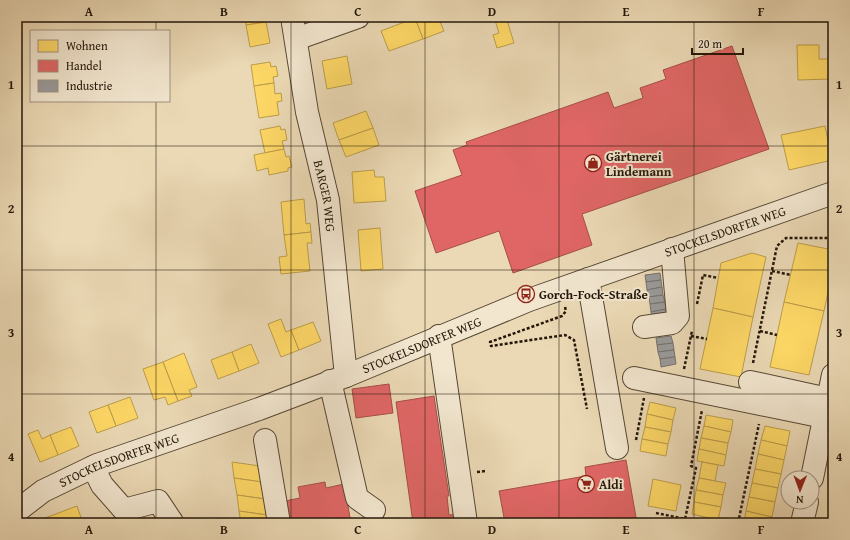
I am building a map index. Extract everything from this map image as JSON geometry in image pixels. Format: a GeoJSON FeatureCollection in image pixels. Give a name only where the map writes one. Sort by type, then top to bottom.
{"type":"FeatureCollection","features":[{"type":"Feature","properties":{"kind":"street","name":"BARGER WEG"},"geometry":{"type":"LineString","coordinates":[[292,17],[306,112],[328,200],[338,378],[357,498],[374,510]]}},
{"type":"Feature","properties":{"kind":"street"},"geometry":{"type":"LineString","coordinates":[[296,39],[358,17]]}},
{"type":"Feature","properties":{"kind":"street","name":"STOCKELSDORFER WEG"},"geometry":{"type":"LineString","coordinates":[[17,511],[43,491],[93,467],[259,409],[561,288],[833,193]]}},
{"type":"Feature","properties":{"kind":"street"},"geometry":{"type":"LineString","coordinates":[[644,327],[672,323],[678,316],[672,249]]}},
{"type":"Feature","properties":{"kind":"street"},"geometry":{"type":"LineString","coordinates":[[588,279],[626,448]]}},
{"type":"Feature","properties":{"kind":"street"},"geometry":{"type":"LineString","coordinates":[[439,336],[466,523]]}},
{"type":"Feature","properties":{"kind":"street"},"geometry":{"type":"LineString","coordinates":[[814,470],[833,375]]}},
{"type":"Feature","properties":{"kind":"street"},"geometry":{"type":"LineString","coordinates":[[641,379],[763,404],[826,408]]}},
{"type":"Feature","properties":{"kind":"street"},"geometry":{"type":"LineString","coordinates":[[750,382],[826,408]]}},
{"type":"Feature","properties":{"kind":"street"},"geometry":{"type":"LineString","coordinates":[[265,440],[280,523]]}},
{"type":"Feature","properties":{"kind":"street"},"geometry":{"type":"LineString","coordinates":[[93,467],[102,485],[124,510],[158,501],[172,522]]}},
{"type":"Feature","properties":{"kind":"street"},"geometry":{"type":"LineString","coordinates":[[802,523],[805,510]]}},
{"type":"Feature","properties":{"kind":"path"},"geometry":{"type":"LineString","coordinates":[[750,382],[777,246],[786,238],[833,238]]}},
{"type":"Feature","properties":{"kind":"path"},"geometry":{"type":"LineString","coordinates":[[772,271],[791,275]]}},
{"type":"Feature","properties":{"kind":"path"},"geometry":{"type":"LineString","coordinates":[[697,305],[703,275],[718,278]]}},
{"type":"Feature","properties":{"kind":"path"},"geometry":{"type":"LineString","coordinates":[[698,281],[702,282]]}},
{"type":"Feature","properties":{"kind":"path"},"geometry":{"type":"LineString","coordinates":[[561,288],[566,311],[562,316],[490,342],[491,346],[565,335],[574,340],[587,409]]}},
{"type":"Feature","properties":{"kind":"path"},"geometry":{"type":"LineString","coordinates":[[682,376],[692,328]]}},
{"type":"Feature","properties":{"kind":"path"},"geometry":{"type":"LineString","coordinates":[[760,331],[777,335]]}},
{"type":"Feature","properties":{"kind":"path"},"geometry":{"type":"LineString","coordinates":[[626,448],[641,379]]}},
{"type":"Feature","properties":{"kind":"path"},"geometry":{"type":"LineString","coordinates":[[656,513],[685,519],[696,468],[691,466],[706,392]]}},
{"type":"Feature","properties":{"kind":"path"},"geometry":{"type":"LineString","coordinates":[[738,523],[763,404]]}},
{"type":"Feature","properties":{"kind":"building: Wohnen"},"geometry":{"type":"Polygon","coordinates":[[[245,17],[265,17],[266,22],[246,25],[245,17]]]}},
{"type":"Feature","properties":{"kind":"building: Wohnen"},"geometry":{"type":"Polygon","coordinates":[[[438,17],[444,31],[423,39],[415,18],[438,17]]]}},
{"type":"Feature","properties":{"kind":"building: Wohnen"},"geometry":{"type":"Polygon","coordinates":[[[494,17],[506,17],[514,43],[497,48],[493,35],[499,33],[494,17]]]}},
{"type":"Feature","properties":{"kind":"building: Wohnen"},"geometry":{"type":"Polygon","coordinates":[[[415,18],[423,39],[389,51],[381,31],[415,18]]]}},
{"type":"Feature","properties":{"kind":"building: Wohnen"},"geometry":{"type":"Polygon","coordinates":[[[266,22],[270,43],[250,47],[246,25],[266,22]]]}},
{"type":"Feature","properties":{"kind":"building: Wohnen"},"geometry":{"type":"Polygon","coordinates":[[[797,45],[819,45],[819,59],[831,59],[831,79],[798,80],[797,45]]]}},
{"type":"Feature","properties":{"kind":"building: Wohnen"},"geometry":{"type":"Polygon","coordinates":[[[347,56],[352,84],[327,89],[322,61],[347,56]]]}},
{"type":"Feature","properties":{"kind":"building: Wohnen"},"geometry":{"type":"Polygon","coordinates":[[[270,62],[271,67],[276,66],[278,76],[273,77],[274,83],[254,86],[251,65],[270,62]]]}},
{"type":"Feature","properties":{"kind":"building: Wohnen"},"geometry":{"type":"Polygon","coordinates":[[[274,83],[275,94],[281,93],[282,101],[277,102],[279,115],[259,118],[254,86],[274,83]]]}},
{"type":"Feature","properties":{"kind":"building: Wohnen"},"geometry":{"type":"Polygon","coordinates":[[[366,111],[373,128],[339,140],[333,123],[366,111]]]}},
{"type":"Feature","properties":{"kind":"building: Wohnen"},"geometry":{"type":"Polygon","coordinates":[[[280,126],[281,130],[285,129],[287,140],[282,141],[284,149],[265,153],[260,130],[280,126]]]}},
{"type":"Feature","properties":{"kind":"building: Wohnen"},"geometry":{"type":"Polygon","coordinates":[[[825,126],[832,160],[789,170],[781,135],[825,126]]]}},
{"type":"Feature","properties":{"kind":"building: Wohnen"},"geometry":{"type":"Polygon","coordinates":[[[373,128],[379,145],[346,157],[339,140],[373,128]]]}},
{"type":"Feature","properties":{"kind":"building: Wohnen"},"geometry":{"type":"Polygon","coordinates":[[[284,149],[286,157],[289,156],[292,167],[288,168],[288,171],[269,175],[268,168],[257,171],[254,155],[284,149]]]}},
{"type":"Feature","properties":{"kind":"building: Wohnen"},"geometry":{"type":"Polygon","coordinates":[[[374,170],[375,177],[384,177],[386,201],[354,203],[352,172],[374,170]]]}},
{"type":"Feature","properties":{"kind":"building: Wohnen"},"geometry":{"type":"Polygon","coordinates":[[[304,199],[306,224],[310,223],[311,232],[284,235],[281,202],[304,199]]]}},
{"type":"Feature","properties":{"kind":"building: Wohnen"},"geometry":{"type":"Polygon","coordinates":[[[380,228],[383,269],[361,271],[358,230],[380,228]]]}},
{"type":"Feature","properties":{"kind":"building: Wohnen"},"geometry":{"type":"Polygon","coordinates":[[[311,232],[312,243],[307,243],[310,271],[281,274],[279,257],[287,256],[284,235],[311,232]]]}},
{"type":"Feature","properties":{"kind":"building: Wohnen"},"geometry":{"type":"Polygon","coordinates":[[[798,243],[833,250],[833,270],[824,311],[784,302],[798,243]]]}},
{"type":"Feature","properties":{"kind":"building: Wohnen"},"geometry":{"type":"Polygon","coordinates":[[[752,253],[766,257],[753,317],[713,308],[721,263],[752,253]]]}},
{"type":"Feature","properties":{"kind":"building: Wohnen"},"geometry":{"type":"Polygon","coordinates":[[[784,302],[824,311],[809,375],[770,367],[784,302]]]}},
{"type":"Feature","properties":{"kind":"building: Wohnen"},"geometry":{"type":"Polygon","coordinates":[[[713,308],[753,317],[741,377],[700,369],[713,308]]]}},
{"type":"Feature","properties":{"kind":"building: Wohnen"},"geometry":{"type":"Polygon","coordinates":[[[281,319],[286,332],[291,330],[299,350],[281,357],[268,324],[281,319]]]}},
{"type":"Feature","properties":{"kind":"building: Wohnen"},"geometry":{"type":"Polygon","coordinates":[[[313,322],[321,341],[299,350],[291,330],[313,322]]]}},
{"type":"Feature","properties":{"kind":"building: Wohnen"},"geometry":{"type":"Polygon","coordinates":[[[251,344],[259,363],[239,371],[232,352],[251,344]]]}},
{"type":"Feature","properties":{"kind":"building: Wohnen"},"geometry":{"type":"Polygon","coordinates":[[[232,352],[239,371],[218,379],[211,360],[232,352]]]}},
{"type":"Feature","properties":{"kind":"building: Wohnen"},"geometry":{"type":"Polygon","coordinates":[[[184,353],[197,387],[189,390],[192,396],[178,401],[163,362],[184,353]]]}},
{"type":"Feature","properties":{"kind":"building: Wohnen"},"geometry":{"type":"Polygon","coordinates":[[[163,362],[178,401],[168,405],[165,397],[154,400],[143,369],[163,362]]]}},
{"type":"Feature","properties":{"kind":"building: Wohnen"},"geometry":{"type":"Polygon","coordinates":[[[130,397],[138,418],[116,426],[108,405],[130,397]]]}},
{"type":"Feature","properties":{"kind":"building: Wohnen"},"geometry":{"type":"Polygon","coordinates":[[[650,402],[676,408],[673,420],[647,414],[650,402]]]}},
{"type":"Feature","properties":{"kind":"building: Wohnen"},"geometry":{"type":"Polygon","coordinates":[[[108,405],[116,426],[97,433],[89,412],[108,405]]]}},
{"type":"Feature","properties":{"kind":"building: Wohnen"},"geometry":{"type":"Polygon","coordinates":[[[647,414],[673,420],[671,432],[645,427],[647,414]]]}},
{"type":"Feature","properties":{"kind":"building: Wohnen"},"geometry":{"type":"Polygon","coordinates":[[[706,415],[733,420],[731,432],[704,426],[706,415]]]}},
{"type":"Feature","properties":{"kind":"building: Wohnen"},"geometry":{"type":"Polygon","coordinates":[[[704,426],[731,432],[728,443],[701,438],[704,426]]]}},
{"type":"Feature","properties":{"kind":"building: Wohnen"},"geometry":{"type":"Polygon","coordinates":[[[765,426],[790,431],[787,446],[761,440],[765,426]]]}},
{"type":"Feature","properties":{"kind":"building: Wohnen"},"geometry":{"type":"Polygon","coordinates":[[[71,427],[79,446],[58,455],[50,435],[71,427]]]}},
{"type":"Feature","properties":{"kind":"building: Wohnen"},"geometry":{"type":"Polygon","coordinates":[[[645,427],[671,432],[668,444],[642,439],[645,427]]]}},
{"type":"Feature","properties":{"kind":"building: Wohnen"},"geometry":{"type":"Polygon","coordinates":[[[38,430],[42,439],[50,435],[58,455],[40,462],[28,434],[38,430]]]}},
{"type":"Feature","properties":{"kind":"building: Wohnen"},"geometry":{"type":"Polygon","coordinates":[[[701,438],[728,443],[726,455],[699,449],[701,438]]]}},
{"type":"Feature","properties":{"kind":"building: Wohnen"},"geometry":{"type":"Polygon","coordinates":[[[642,439],[668,444],[666,456],[640,451],[642,439]]]}},
{"type":"Feature","properties":{"kind":"building: Wohnen"},"geometry":{"type":"Polygon","coordinates":[[[761,440],[787,446],[784,460],[758,454],[761,440]]]}},
{"type":"Feature","properties":{"kind":"building: Wohnen"},"geometry":{"type":"Polygon","coordinates":[[[699,449],[726,455],[724,466],[697,461],[699,449]]]}},
{"type":"Feature","properties":{"kind":"building: Wohnen"},"geometry":{"type":"Polygon","coordinates":[[[758,454],[784,460],[780,474],[755,469],[758,454]]]}},
{"type":"Feature","properties":{"kind":"building: Wohnen"},"geometry":{"type":"Polygon","coordinates":[[[232,462],[260,466],[262,482],[234,478],[232,462]]]}},
{"type":"Feature","properties":{"kind":"building: Wohnen"},"geometry":{"type":"Polygon","coordinates":[[[702,462],[718,465],[715,481],[699,478],[702,462]]]}},
{"type":"Feature","properties":{"kind":"building: Wohnen"},"geometry":{"type":"Polygon","coordinates":[[[755,469],[780,474],[778,488],[752,483],[755,469]]]}},
{"type":"Feature","properties":{"kind":"building: Wohnen"},"geometry":{"type":"Polygon","coordinates":[[[234,478],[262,482],[265,499],[237,495],[234,478]]]}},
{"type":"Feature","properties":{"kind":"building: Wohnen"},"geometry":{"type":"Polygon","coordinates":[[[699,478],[726,483],[723,495],[696,490],[699,478]]]}},
{"type":"Feature","properties":{"kind":"building: Wohnen"},"geometry":{"type":"Polygon","coordinates":[[[653,479],[681,485],[676,511],[648,506],[653,479]]]}},
{"type":"Feature","properties":{"kind":"building: Wohnen"},"geometry":{"type":"Polygon","coordinates":[[[752,483],[778,488],[775,502],[749,497],[752,483]]]}},
{"type":"Feature","properties":{"kind":"building: Wohnen"},"geometry":{"type":"Polygon","coordinates":[[[696,490],[723,495],[721,507],[694,502],[696,490]]]}},
{"type":"Feature","properties":{"kind":"building: Wohnen"},"geometry":{"type":"Polygon","coordinates":[[[237,495],[265,499],[267,515],[239,511],[237,495]]]}},
{"type":"Feature","properties":{"kind":"building: Wohnen"},"geometry":{"type":"Polygon","coordinates":[[[749,497],[775,502],[772,517],[746,511],[749,497]]]}},
{"type":"Feature","properties":{"kind":"building: Wohnen"},"geometry":{"type":"Polygon","coordinates":[[[694,502],[721,507],[718,520],[692,514],[694,502]]]}},
{"type":"Feature","properties":{"kind":"building: Wohnen"},"geometry":{"type":"Polygon","coordinates":[[[77,506],[83,523],[47,523],[45,518],[77,506]]]}},
{"type":"Feature","properties":{"kind":"building: Wohnen"},"geometry":{"type":"Polygon","coordinates":[[[239,511],[267,515],[268,523],[241,523],[239,511]]]}},
{"type":"Feature","properties":{"kind":"building: Wohnen"},"geometry":{"type":"Polygon","coordinates":[[[746,511],[772,517],[771,523],[744,523],[746,511]]]}},
{"type":"Feature","properties":{"kind":"building: Handel","name":"Gärtnerei Lindemann"},"geometry":{"type":"Polygon","coordinates":[[[732,46],[769,149],[582,214],[592,245],[513,273],[499,231],[436,253],[415,191],[462,175],[453,150],[467,145],[466,142],[608,92],[614,108],[643,98],[640,88],[666,79],[663,70],[732,46]]]}},
{"type":"Feature","properties":{"kind":"building: Handel"},"geometry":{"type":"Polygon","coordinates":[[[389,384],[393,413],[356,418],[352,389],[389,384]]]}},
{"type":"Feature","properties":{"kind":"building: Handel"},"geometry":{"type":"Polygon","coordinates":[[[434,396],[449,496],[447,496],[449,515],[459,514],[460,523],[413,523],[396,402],[434,396]]]}},
{"type":"Feature","properties":{"kind":"building: Handel","name":"Aldi"},"geometry":{"type":"Polygon","coordinates":[[[626,460],[637,523],[505,523],[499,491],[586,476],[585,467],[626,460]]]}},
{"type":"Feature","properties":{"kind":"building: Handel"},"geometry":{"type":"Polygon","coordinates":[[[325,482],[326,488],[344,484],[351,523],[289,523],[285,501],[300,498],[298,487],[325,482]]]}},
{"type":"Feature","properties":{"kind":"building: Handel"},"geometry":{"type":"Polygon","coordinates":[[[413,519],[413,523],[386,523],[413,519]]]}},
{"type":"Feature","properties":{"kind":"building: Industrie"},"geometry":{"type":"Polygon","coordinates":[[[660,273],[661,280],[646,282],[645,275],[660,273]]]}},
{"type":"Feature","properties":{"kind":"building: Industrie"},"geometry":{"type":"Polygon","coordinates":[[[661,280],[662,287],[647,290],[646,282],[661,280]]]}},
{"type":"Feature","properties":{"kind":"building: Industrie"},"geometry":{"type":"Polygon","coordinates":[[[662,287],[663,295],[649,297],[647,290],[662,287]]]}},
{"type":"Feature","properties":{"kind":"building: Industrie"},"geometry":{"type":"Polygon","coordinates":[[[663,295],[665,302],[650,304],[649,297],[663,295]]]}},
{"type":"Feature","properties":{"kind":"building: Industrie"},"geometry":{"type":"Polygon","coordinates":[[[665,302],[666,309],[651,312],[650,304],[665,302]]]}},
{"type":"Feature","properties":{"kind":"building: Industrie"},"geometry":{"type":"Polygon","coordinates":[[[666,309],[667,317],[652,319],[651,312],[666,309]]]}},
{"type":"Feature","properties":{"kind":"building: Industrie"},"geometry":{"type":"Polygon","coordinates":[[[671,336],[673,343],[657,345],[656,338],[671,336]]]}},
{"type":"Feature","properties":{"kind":"building: Industrie"},"geometry":{"type":"Polygon","coordinates":[[[673,343],[674,350],[658,352],[657,345],[673,343]]]}},
{"type":"Feature","properties":{"kind":"building: Industrie"},"geometry":{"type":"Polygon","coordinates":[[[674,350],[675,357],[660,359],[658,352],[674,350]]]}},
{"type":"Feature","properties":{"kind":"building: Industrie"},"geometry":{"type":"Polygon","coordinates":[[[675,357],[676,364],[661,367],[660,359],[675,357]]]}},
{"type":"Feature","properties":{"kind":"place","name":"Gärtnerei Lindemann"},"geometry":{"type":"Point","coordinates":[593,163]}},
{"type":"Feature","properties":{"kind":"place","name":"Gorch-Fock-Straße"},"geometry":{"type":"Point","coordinates":[526,294]}},
{"type":"Feature","properties":{"kind":"place","name":"Aldi"},"geometry":{"type":"Point","coordinates":[586,484]}}]}
